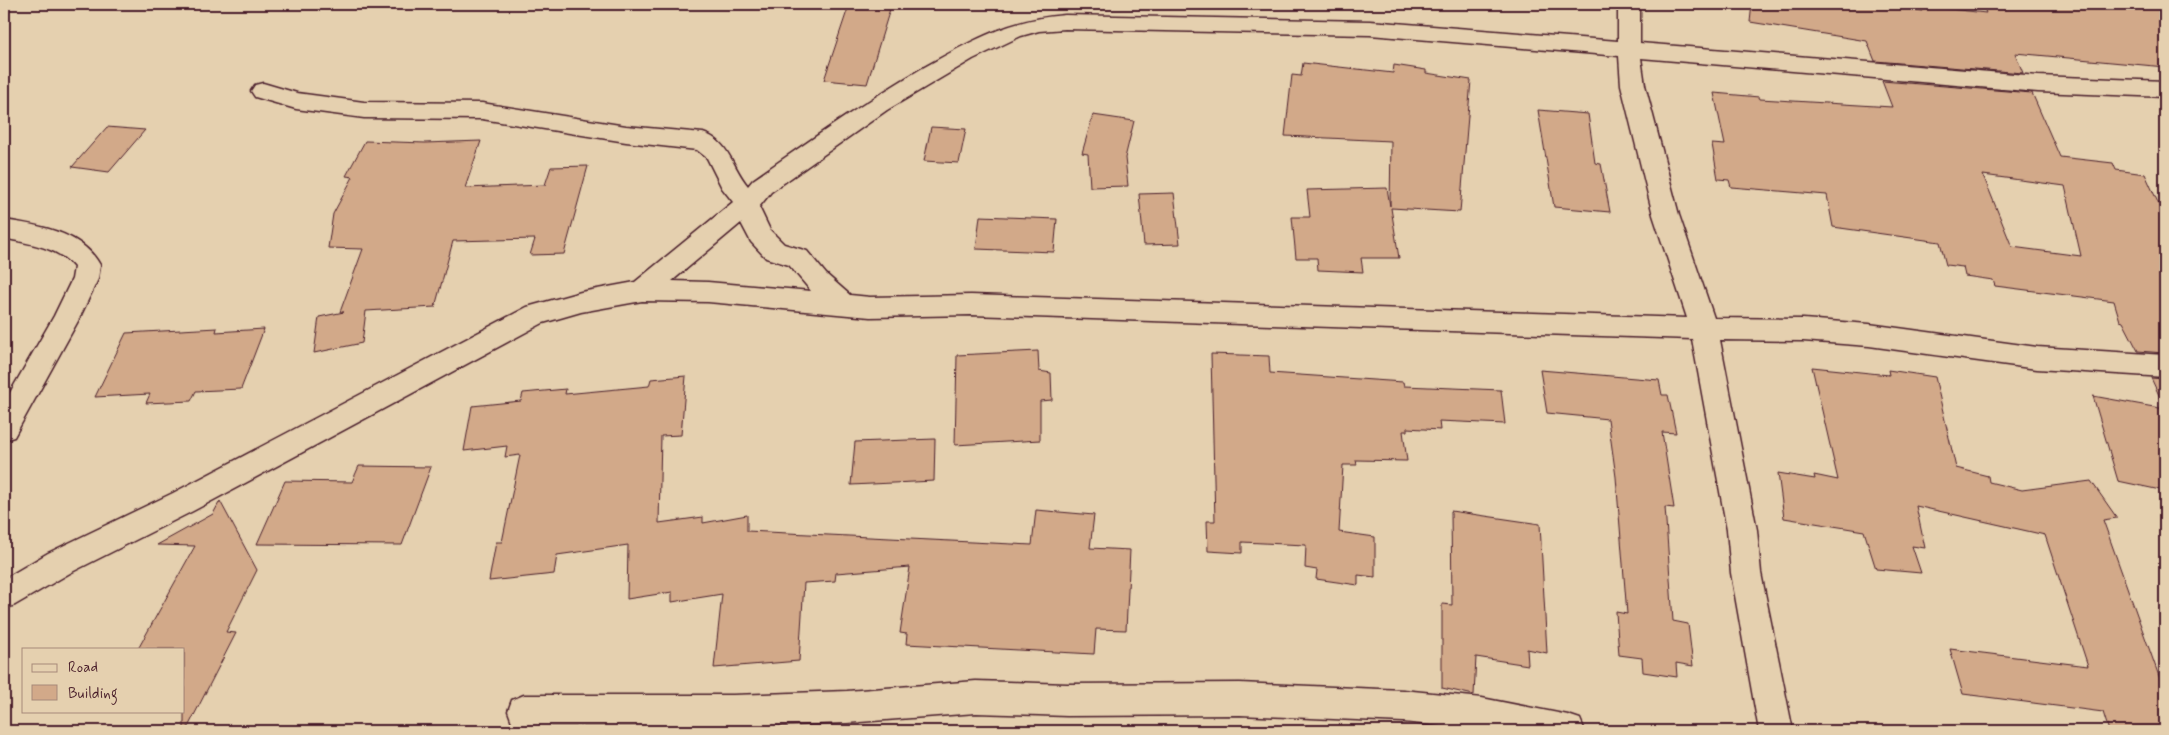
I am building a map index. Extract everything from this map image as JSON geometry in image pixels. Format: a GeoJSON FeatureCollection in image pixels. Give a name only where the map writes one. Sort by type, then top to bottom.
{"type":"FeatureCollection","features":[{"type":"Feature","properties":{"kind":"street"},"geometry":{"type":"LineString","coordinates":[[1630,4],[1629,49],[1633,85],[1666,216],[1704,329],[1742,530],[1747,582],[1776,731]]}},
{"type":"Feature","properties":{"kind":"street"},"geometry":{"type":"LineString","coordinates":[[642,291],[746,205],[762,186],[879,104],[926,75],[1012,31],[1039,24],[1062,13],[1370,28],[2038,84],[2165,89]]}},
{"type":"Feature","properties":{"kind":"street"},"geometry":{"type":"LineString","coordinates":[[263,91],[296,101],[356,109],[482,111],[626,134],[697,141],[710,146],[717,153],[731,182],[745,199],[748,215],[754,221],[760,235],[768,244],[775,250],[798,258],[816,281],[842,303]]}},
{"type":"Feature","properties":{"kind":"street"},"geometry":{"type":"LineString","coordinates":[[4,229],[34,235],[70,248],[81,256],[87,265],[85,279],[65,320],[4,428]]}},
{"type":"Feature","properties":{"kind":"street"},"geometry":{"type":"LineString","coordinates":[[4,595],[59,563],[183,502],[536,314],[581,302],[642,291],[708,292],[870,307],[971,305],[1704,329],[1803,330],[1869,335],[2037,358],[2165,366]]}},
{"type":"Feature","properties":{"kind":"street"},"geometry":{"type":"LineString","coordinates":[[524,710],[733,711],[846,707],[976,697],[1067,700],[1240,699],[1403,706],[1482,714],[1568,731]]}},
{"type":"Feature","properties":{"kind":"building"},"geometry":{"type":"Polygon","coordinates":[[[1752,4],[1868,4],[1923,11],[1922,6],[1986,13],[1982,4],[2165,4],[2165,67],[2015,53],[2023,73],[1875,61],[1867,41],[1750,22],[1752,4]]]}},
{"type":"Feature","properties":{"kind":"building"},"geometry":{"type":"Polygon","coordinates":[[[849,5],[890,9],[867,84],[824,80],[849,5]]]}},
{"type":"Feature","properties":{"kind":"building"},"geometry":{"type":"Polygon","coordinates":[[[1303,63],[1393,73],[1394,65],[1426,70],[1426,73],[1471,80],[1460,212],[1391,208],[1399,258],[1361,258],[1363,272],[1318,270],[1317,258],[1296,258],[1292,217],[1310,217],[1307,190],[1387,188],[1390,206],[1391,141],[1285,136],[1292,75],[1301,76],[1303,63]]]}},
{"type":"Feature","properties":{"kind":"building"},"geometry":{"type":"Polygon","coordinates":[[[1882,81],[2032,93],[2060,157],[2113,163],[2116,170],[2145,174],[2165,218],[2165,353],[2138,351],[2123,322],[2120,321],[2114,301],[1995,286],[1993,280],[1965,276],[1963,267],[1946,265],[1940,242],[1833,227],[1827,195],[1731,187],[1729,180],[1718,179],[1712,144],[1725,145],[1714,93],[1759,97],[1760,99],[1892,107],[1882,81]],[[1983,175],[2012,247],[2081,256],[2065,186],[1983,175]]]}},
{"type":"Feature","properties":{"kind":"building"},"geometry":{"type":"Polygon","coordinates":[[[1538,110],[1588,114],[1595,163],[1601,164],[1610,212],[1554,207],[1538,110]]]}},
{"type":"Feature","properties":{"kind":"building"},"geometry":{"type":"Polygon","coordinates":[[[1093,115],[1134,121],[1125,158],[1128,186],[1090,187],[1088,154],[1082,153],[1093,115]]]}},
{"type":"Feature","properties":{"kind":"building"},"geometry":{"type":"Polygon","coordinates":[[[107,127],[145,130],[109,172],[72,167],[107,127]]]}},
{"type":"Feature","properties":{"kind":"building"},"geometry":{"type":"Polygon","coordinates":[[[931,127],[966,129],[959,163],[924,161],[931,127]]]}},
{"type":"Feature","properties":{"kind":"building"},"geometry":{"type":"Polygon","coordinates":[[[365,141],[425,143],[481,141],[465,188],[545,185],[551,167],[588,166],[564,254],[530,255],[535,239],[453,241],[435,307],[366,311],[362,343],[314,353],[319,317],[344,312],[340,312],[363,249],[328,248],[333,214],[353,177],[346,176],[365,141]]]}},
{"type":"Feature","properties":{"kind":"building"},"geometry":{"type":"Polygon","coordinates":[[[1174,193],[1180,244],[1144,245],[1139,194],[1174,193]]]}},
{"type":"Feature","properties":{"kind":"building"},"geometry":{"type":"Polygon","coordinates":[[[980,216],[1057,219],[1054,252],[976,249],[980,216]]]}},
{"type":"Feature","properties":{"kind":"building"},"geometry":{"type":"Polygon","coordinates":[[[217,328],[216,332],[264,329],[241,389],[196,391],[191,401],[146,403],[150,394],[95,397],[126,333],[217,328]]]}},
{"type":"Feature","properties":{"kind":"building"},"geometry":{"type":"Polygon","coordinates":[[[1038,351],[1039,371],[1051,373],[1052,400],[1040,401],[1040,440],[955,445],[957,355],[1038,351]]]}},
{"type":"Feature","properties":{"kind":"building"},"geometry":{"type":"Polygon","coordinates":[[[1211,354],[1269,356],[1270,373],[1403,382],[1404,386],[1501,390],[1505,424],[1439,421],[1440,430],[1407,428],[1407,431],[1403,431],[1407,461],[1356,460],[1357,465],[1343,465],[1339,532],[1375,537],[1375,577],[1358,575],[1358,585],[1316,579],[1317,570],[1305,568],[1306,545],[1242,542],[1242,553],[1208,551],[1207,521],[1215,521],[1211,354]]]}},
{"type":"Feature","properties":{"kind":"building"},"geometry":{"type":"Polygon","coordinates":[[[1812,367],[1889,375],[1888,370],[1935,377],[1956,468],[1988,476],[1989,482],[2022,490],[2091,481],[2117,518],[2103,520],[2165,693],[2165,731],[2109,731],[2103,712],[1963,694],[1950,649],[2088,666],[2045,535],[1916,506],[1925,548],[1912,546],[1921,573],[1876,569],[1864,531],[1784,518],[1778,473],[1815,479],[1814,475],[1838,480],[1812,367]]]}},
{"type":"Feature","properties":{"kind":"building"},"geometry":{"type":"Polygon","coordinates":[[[1540,370],[1659,380],[1662,395],[1668,395],[1676,433],[1662,432],[1674,508],[1665,507],[1673,621],[1688,624],[1693,666],[1676,663],[1677,677],[1643,672],[1642,658],[1619,655],[1616,612],[1627,614],[1616,477],[1608,419],[1547,413],[1540,370]]]}},
{"type":"Feature","properties":{"kind":"building"},"geometry":{"type":"Polygon","coordinates":[[[686,376],[681,435],[661,436],[659,523],[703,517],[703,523],[747,515],[747,531],[1032,545],[1036,510],[1094,515],[1090,548],[1130,550],[1126,630],[1096,629],[1094,654],[906,644],[907,634],[900,633],[910,567],[836,573],[835,581],[804,583],[799,661],[714,668],[722,594],[672,602],[672,592],[627,599],[628,545],[557,555],[554,574],[489,581],[496,542],[502,542],[520,455],[505,457],[507,446],[464,451],[472,406],[521,401],[523,393],[566,389],[565,394],[649,386],[651,379],[686,376]]]}},
{"type":"Feature","properties":{"kind":"building"},"geometry":{"type":"Polygon","coordinates":[[[2151,378],[2165,379],[2165,408],[2151,378]]]}},
{"type":"Feature","properties":{"kind":"building"},"geometry":{"type":"Polygon","coordinates":[[[2093,396],[2165,409],[2165,491],[2118,481],[2093,396]]]}},
{"type":"Feature","properties":{"kind":"building"},"geometry":{"type":"Polygon","coordinates":[[[935,439],[934,481],[851,485],[855,442],[935,439]]]}},
{"type":"Feature","properties":{"kind":"building"},"geometry":{"type":"Polygon","coordinates":[[[359,466],[431,467],[402,545],[257,544],[285,481],[352,482],[359,466]]]}},
{"type":"Feature","properties":{"kind":"building"},"geometry":{"type":"Polygon","coordinates":[[[220,501],[257,570],[226,632],[236,633],[186,731],[184,731],[185,648],[139,648],[195,546],[157,545],[213,514],[220,501]]]}},
{"type":"Feature","properties":{"kind":"building"},"geometry":{"type":"Polygon","coordinates":[[[1451,511],[1540,524],[1547,653],[1527,649],[1528,665],[1476,657],[1474,695],[1442,688],[1442,604],[1452,605],[1451,511]]]}}]}
